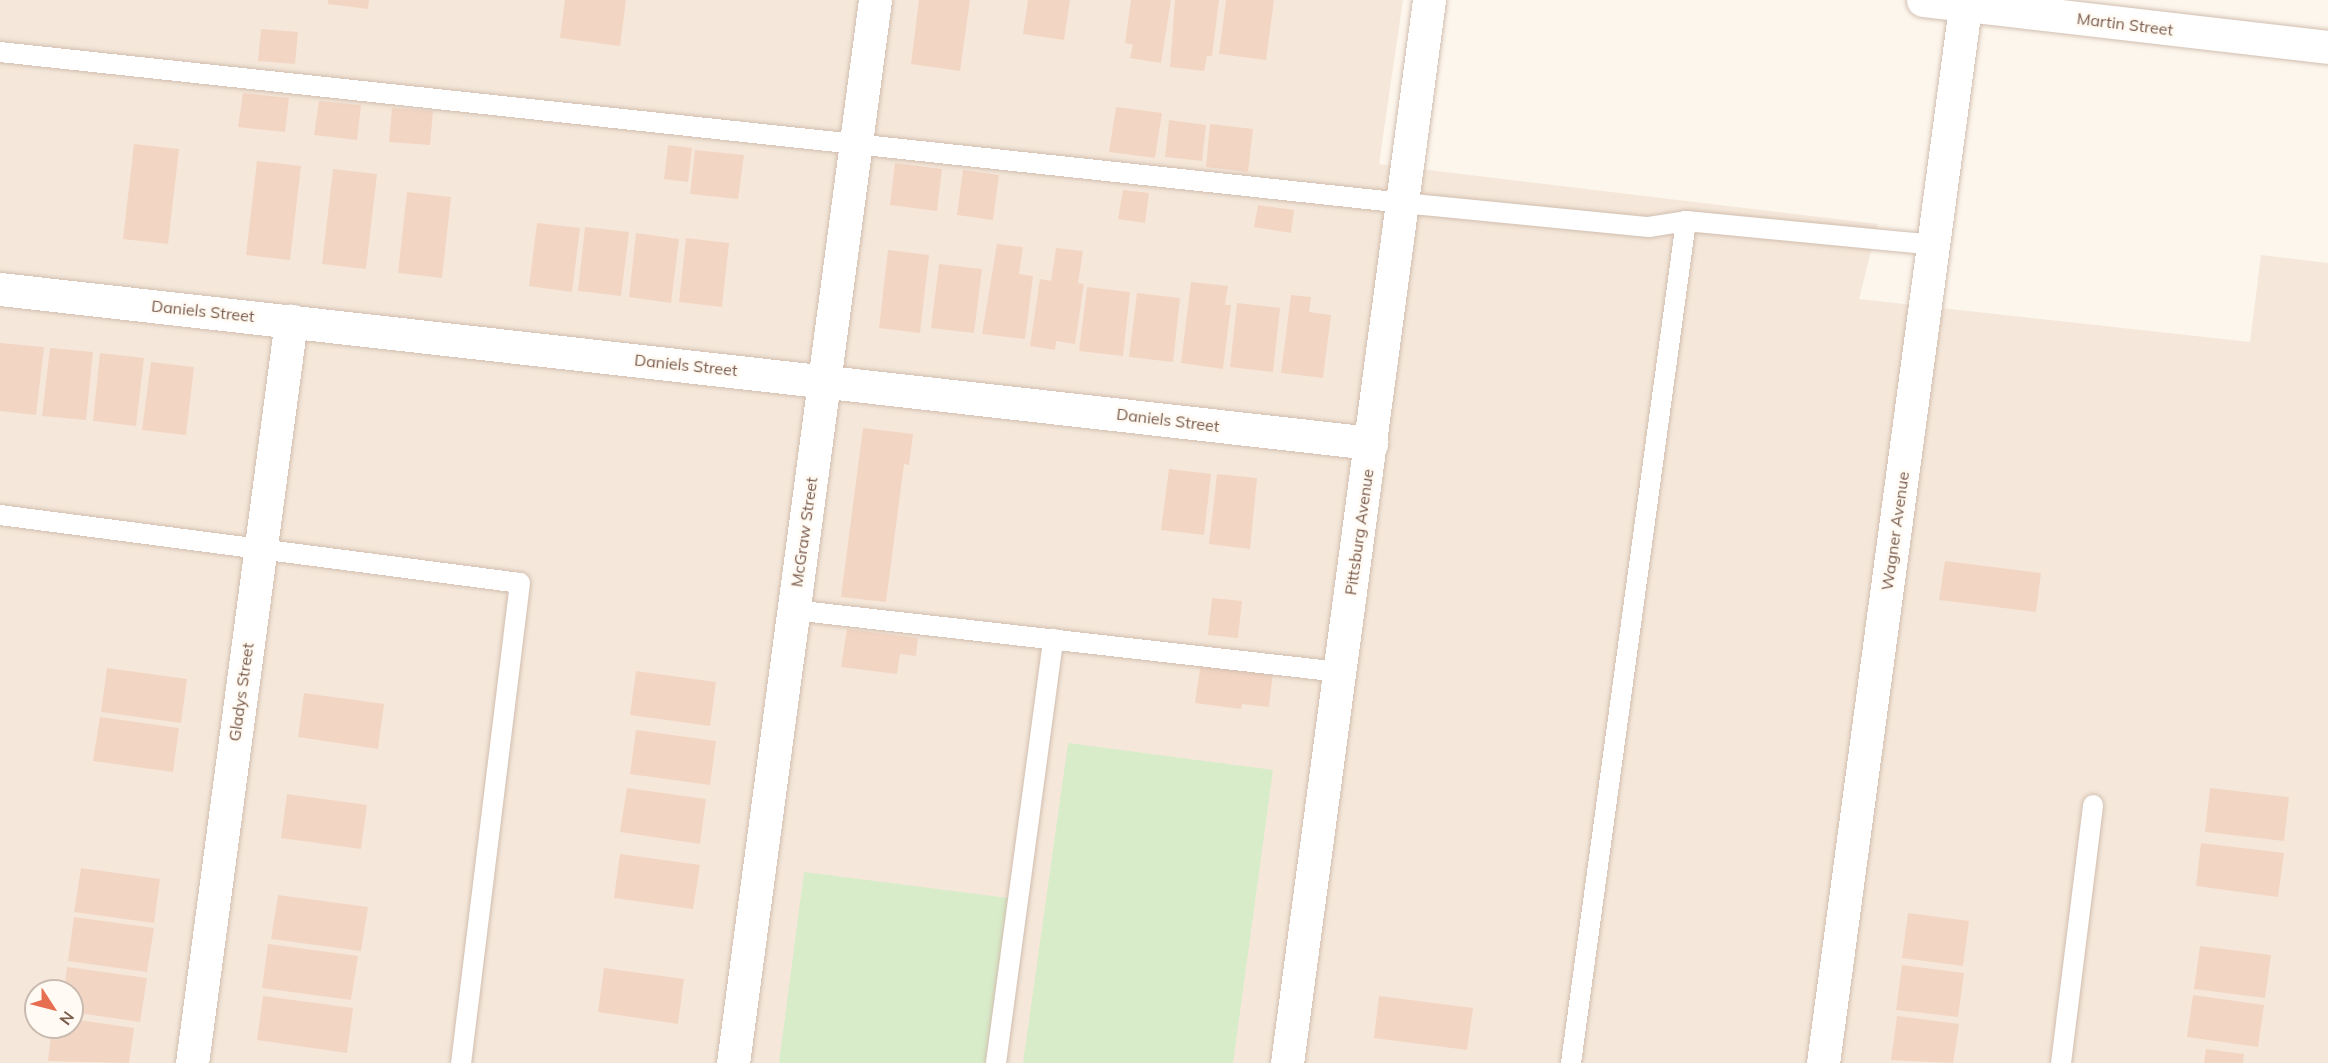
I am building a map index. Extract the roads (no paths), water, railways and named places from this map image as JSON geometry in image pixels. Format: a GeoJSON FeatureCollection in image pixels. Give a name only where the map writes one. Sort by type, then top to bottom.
{"type":"FeatureCollection","features":[{"type":"Feature","properties":{"kind":"street","name":"McGraw Street"},"geometry":{"type":"LineString","coordinates":[[733,1063],[875,0]]}},
{"type":"Feature","properties":{"kind":"street","name":"Pittsburg Avenue"},"geometry":{"type":"LineString","coordinates":[[1287,1063],[1429,0]]}},
{"type":"Feature","properties":{"kind":"street","name":"Martin Street"},"geometry":{"type":"LineString","coordinates":[[1923,0],[1966,3],[2328,47]]}},
{"type":"Feature","properties":{"kind":"street","name":"Wagner Avenue"},"geometry":{"type":"LineString","coordinates":[[1823,1063],[1966,3]]}},
{"type":"Feature","properties":{"kind":"street","name":"Daniels Street"},"geometry":{"type":"LineString","coordinates":[[0,288],[1371,443]]}},
{"type":"Feature","properties":{"kind":"street","name":"Gladys Street"},"geometry":{"type":"LineString","coordinates":[[192,1063],[291,321]]}},
{"type":"Feature","properties":{"kind":"lane"},"geometry":{"type":"LineString","coordinates":[[0,52],[856,146],[1403,203],[1649,227],[1686,221],[1934,245]]}},
{"type":"Feature","properties":{"kind":"lane"},"geometry":{"type":"LineString","coordinates":[[1571,1063],[1686,221]]}},
{"type":"Feature","properties":{"kind":"lane"},"geometry":{"type":"LineString","coordinates":[[0,515],[520,583],[461,1063]]}},
{"type":"Feature","properties":{"kind":"lane"},"geometry":{"type":"LineString","coordinates":[[794,610],[1340,672]]}},
{"type":"Feature","properties":{"kind":"lane"},"geometry":{"type":"LineString","coordinates":[[996,1063],[1053,639]]}},
{"type":"Feature","properties":{"kind":"lane"},"geometry":{"type":"LineString","coordinates":[[2061,1063],[2093,805]]}}]}
